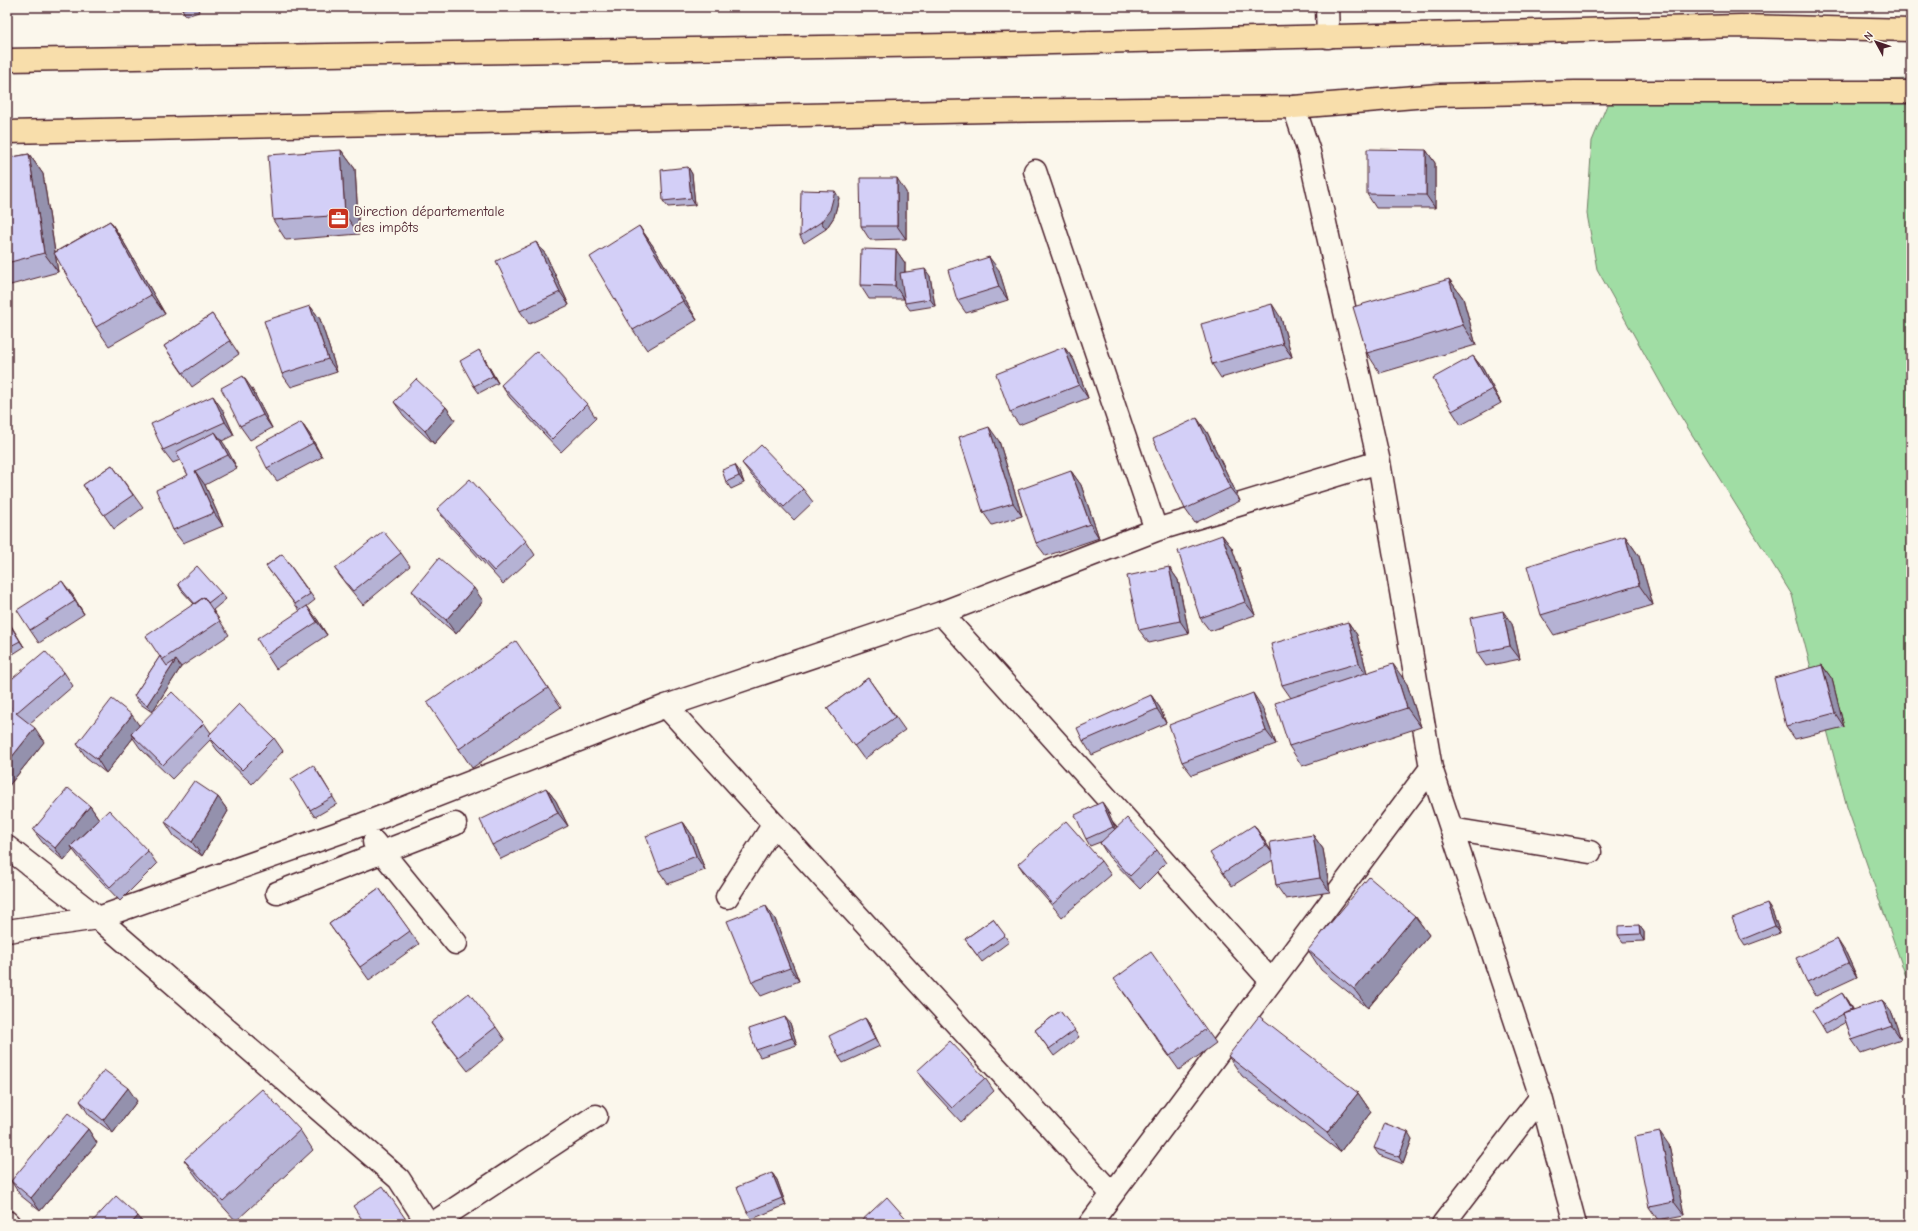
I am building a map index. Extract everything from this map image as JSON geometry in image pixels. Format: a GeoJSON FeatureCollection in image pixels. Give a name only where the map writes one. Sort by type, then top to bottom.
{"type":"FeatureCollection","features":[{"type":"Feature","properties":{"kind":"highway"},"geometry":{"type":"LineString","coordinates":[[7,60],[1011,44],[1741,26],[1911,30]]}},
{"type":"Feature","properties":{"kind":"highway"},"geometry":{"type":"LineString","coordinates":[[7,132],[981,111],[1294,107],[1439,95],[1575,92],[1911,92]]}},
{"type":"Feature","properties":{"kind":"street"},"geometry":{"type":"LineString","coordinates":[[1327,7],[1328,37]]}},
{"type":"Feature","properties":{"kind":"street"},"geometry":{"type":"LineString","coordinates":[[1294,107],[1309,152],[1379,462],[1431,768],[1541,1097],[1575,1224]]}},
{"type":"Feature","properties":{"kind":"street"},"geometry":{"type":"LineString","coordinates":[[1035,171],[1156,530]]}},
{"type":"Feature","properties":{"kind":"street"},"geometry":{"type":"LineString","coordinates":[[7,931],[98,918],[361,825],[666,706],[941,613],[1156,530],[1379,462]]}},
{"type":"Feature","properties":{"kind":"street"},"geometry":{"type":"LineString","coordinates":[[941,613],[1271,981]]}},
{"type":"Feature","properties":{"kind":"street"},"geometry":{"type":"LineString","coordinates":[[666,706],[1112,1194]]}},
{"type":"Feature","properties":{"kind":"street"},"geometry":{"type":"LineString","coordinates":[[1090,1224],[1431,768]]}},
{"type":"Feature","properties":{"kind":"street"},"geometry":{"type":"LineString","coordinates":[[277,893],[455,824]]}},
{"type":"Feature","properties":{"kind":"street"},"geometry":{"type":"LineString","coordinates":[[727,897],[774,824]]}},
{"type":"Feature","properties":{"kind":"street"},"geometry":{"type":"LineString","coordinates":[[361,825],[456,943]]}},
{"type":"Feature","properties":{"kind":"street"},"geometry":{"type":"LineString","coordinates":[[1451,829],[1590,852]]}},
{"type":"Feature","properties":{"kind":"street"},"geometry":{"type":"LineString","coordinates":[[7,847],[98,918],[399,1179],[428,1224]]}},
{"type":"Feature","properties":{"kind":"street"},"geometry":{"type":"LineString","coordinates":[[1443,1224],[1541,1097]]}},
{"type":"Feature","properties":{"kind":"street"},"geometry":{"type":"LineString","coordinates":[[432,1224],[596,1116]]}},
{"type":"Feature","properties":{"kind":"green space"},"geometry":{"type":"Polygon","coordinates":[[[1461,7],[1613,7],[1464,10],[1461,7]]]}},
{"type":"Feature","properties":{"kind":"green space"},"geometry":{"type":"Polygon","coordinates":[[[1911,79],[1911,991],[1847,807],[1792,595],[1668,396],[1597,269],[1587,214],[1592,141],[1614,88],[1911,79]]]}},
{"type":"Feature","properties":{"kind":"building"},"geometry":{"type":"Polygon","coordinates":[[[1367,149],[1426,150],[1426,195],[1367,194],[1367,149]]]}},
{"type":"Feature","properties":{"kind":"building"},"geometry":{"type":"Polygon","coordinates":[[[341,150],[345,215],[273,220],[268,155],[341,150]]]}},
{"type":"Feature","properties":{"kind":"building"},"geometry":{"type":"Polygon","coordinates":[[[29,154],[44,253],[7,263],[7,158],[29,154]]]}},
{"type":"Feature","properties":{"kind":"building"},"geometry":{"type":"Polygon","coordinates":[[[688,167],[691,198],[663,201],[661,170],[688,167]]]}},
{"type":"Feature","properties":{"kind":"building"},"geometry":{"type":"Polygon","coordinates":[[[860,178],[897,178],[897,226],[861,226],[860,178]]]}},
{"type":"Feature","properties":{"kind":"building"},"geometry":{"type":"Polygon","coordinates":[[[801,190],[835,191],[830,210],[821,222],[800,236],[801,190]]]}},
{"type":"Feature","properties":{"kind":"building"},"geometry":{"type":"Polygon","coordinates":[[[110,221],[151,295],[96,327],[54,253],[110,221]]]}},
{"type":"Feature","properties":{"kind":"building"},"geometry":{"type":"Polygon","coordinates":[[[639,226],[683,301],[633,330],[590,257],[639,226]]]}},
{"type":"Feature","properties":{"kind":"building"},"geometry":{"type":"Polygon","coordinates":[[[536,242],[560,292],[520,311],[496,261],[536,242]]]}},
{"type":"Feature","properties":{"kind":"building"},"geometry":{"type":"Polygon","coordinates":[[[861,249],[896,250],[895,286],[860,285],[861,249]]]}},
{"type":"Feature","properties":{"kind":"building"},"geometry":{"type":"Polygon","coordinates":[[[989,257],[999,287],[957,300],[948,270],[989,257]]]}},
{"type":"Feature","properties":{"kind":"building"},"geometry":{"type":"Polygon","coordinates":[[[925,269],[930,299],[905,303],[900,273],[925,269]]]}},
{"type":"Feature","properties":{"kind":"building"},"geometry":{"type":"Polygon","coordinates":[[[1449,279],[1463,325],[1367,353],[1353,307],[1449,279]]]}},
{"type":"Feature","properties":{"kind":"building"},"geometry":{"type":"Polygon","coordinates":[[[1272,304],[1283,344],[1212,364],[1201,324],[1272,304]]]}},
{"type":"Feature","properties":{"kind":"building"},"geometry":{"type":"Polygon","coordinates":[[[310,306],[328,359],[282,374],[264,321],[310,306]]]}},
{"type":"Feature","properties":{"kind":"building"},"geometry":{"type":"Polygon","coordinates":[[[212,314],[230,341],[183,373],[164,346],[212,314]]]}},
{"type":"Feature","properties":{"kind":"building"},"geometry":{"type":"Polygon","coordinates":[[[1064,347],[1079,385],[1010,412],[996,374],[1064,347]]]}},
{"type":"Feature","properties":{"kind":"building"},"geometry":{"type":"Polygon","coordinates":[[[479,350],[493,376],[474,386],[460,361],[479,350]]]}},
{"type":"Feature","properties":{"kind":"building"},"geometry":{"type":"Polygon","coordinates":[[[537,351],[587,404],[552,439],[501,385],[537,351]]]}},
{"type":"Feature","properties":{"kind":"building"},"geometry":{"type":"Polygon","coordinates":[[[1473,356],[1492,389],[1452,411],[1433,378],[1473,356]]]}},
{"type":"Feature","properties":{"kind":"building"},"geometry":{"type":"Polygon","coordinates":[[[243,376],[263,415],[240,426],[221,388],[243,376]]]}},
{"type":"Feature","properties":{"kind":"building"},"geometry":{"type":"Polygon","coordinates":[[[416,379],[446,407],[425,431],[394,402],[416,379]]]}},
{"type":"Feature","properties":{"kind":"building"},"geometry":{"type":"Polygon","coordinates":[[[213,396],[225,422],[163,450],[151,424],[213,396]]]}},
{"type":"Feature","properties":{"kind":"building"},"geometry":{"type":"Polygon","coordinates":[[[1197,418],[1230,488],[1185,509],[1153,439],[1197,418]]]}},
{"type":"Feature","properties":{"kind":"building"},"geometry":{"type":"Polygon","coordinates":[[[301,422],[313,443],[267,468],[256,446],[301,422]]]}},
{"type":"Feature","properties":{"kind":"building"},"geometry":{"type":"Polygon","coordinates":[[[989,427],[1013,503],[983,512],[959,437],[989,427]]]}},
{"type":"Feature","properties":{"kind":"building"},"geometry":{"type":"Polygon","coordinates":[[[215,432],[228,455],[195,471],[214,513],[173,530],[156,490],[188,475],[176,452],[215,432]]]}},
{"type":"Feature","properties":{"kind":"building"},"geometry":{"type":"Polygon","coordinates":[[[761,445],[803,489],[784,507],[742,463],[761,445]]]}},
{"type":"Feature","properties":{"kind":"building"},"geometry":{"type":"Polygon","coordinates":[[[112,465],[133,495],[104,515],[83,485],[112,465]]]}},
{"type":"Feature","properties":{"kind":"building"},"geometry":{"type":"Polygon","coordinates":[[[735,465],[739,476],[726,482],[722,470],[735,465]]]}},
{"type":"Feature","properties":{"kind":"building"},"geometry":{"type":"Polygon","coordinates":[[[1071,471],[1090,524],[1036,543],[1018,490],[1071,471]]]}},
{"type":"Feature","properties":{"kind":"building"},"geometry":{"type":"Polygon","coordinates":[[[470,479],[526,541],[494,571],[437,509],[470,479]]]}},
{"type":"Feature","properties":{"kind":"building"},"geometry":{"type":"Polygon","coordinates":[[[383,531],[401,553],[353,591],[335,569],[383,531]]]}},
{"type":"Feature","properties":{"kind":"building"},"geometry":{"type":"Polygon","coordinates":[[[1222,535],[1245,602],[1200,618],[1178,551],[1222,535]]]}},
{"type":"Feature","properties":{"kind":"building"},"geometry":{"type":"Polygon","coordinates":[[[1625,536],[1639,585],[1541,615],[1527,566],[1625,536]]]}},
{"type":"Feature","properties":{"kind":"building"},"geometry":{"type":"Polygon","coordinates":[[[282,554],[310,594],[295,604],[266,566],[282,554]]]}},
{"type":"Feature","properties":{"kind":"building"},"geometry":{"type":"Polygon","coordinates":[[[439,558],[474,588],[446,620],[412,591],[439,558]]]}},
{"type":"Feature","properties":{"kind":"building"},"geometry":{"type":"Polygon","coordinates":[[[197,566],[221,593],[208,603],[204,597],[195,604],[178,584],[197,566]]]}},
{"type":"Feature","properties":{"kind":"building"},"geometry":{"type":"Polygon","coordinates":[[[1169,567],[1180,621],[1139,630],[1127,576],[1169,567]]]}},
{"type":"Feature","properties":{"kind":"building"},"geometry":{"type":"Polygon","coordinates":[[[62,581],[75,601],[30,630],[17,610],[62,581]]]}},
{"type":"Feature","properties":{"kind":"building"},"geometry":{"type":"Polygon","coordinates":[[[204,597],[220,621],[162,660],[146,636],[204,597]]]}},
{"type":"Feature","properties":{"kind":"building"},"geometry":{"type":"Polygon","coordinates":[[[307,606],[317,622],[267,655],[257,639],[307,606]]]}},
{"type":"Feature","properties":{"kind":"building"},"geometry":{"type":"Polygon","coordinates":[[[1503,611],[1510,646],[1477,653],[1470,618],[1503,611]]]}},
{"type":"Feature","properties":{"kind":"building"},"geometry":{"type":"Polygon","coordinates":[[[7,620],[20,641],[7,648],[7,620]]]}},
{"type":"Feature","properties":{"kind":"building"},"geometry":{"type":"Polygon","coordinates":[[[1348,622],[1359,663],[1282,685],[1271,644],[1348,622]]]}},
{"type":"Feature","properties":{"kind":"building"},"geometry":{"type":"Polygon","coordinates":[[[516,641],[548,688],[459,749],[427,702],[516,641]]]}},
{"type":"Feature","properties":{"kind":"building"},"geometry":{"type":"Polygon","coordinates":[[[45,651],[64,672],[16,713],[35,728],[7,763],[7,706],[11,708],[7,704],[7,683],[45,651]]]}},
{"type":"Feature","properties":{"kind":"building"},"geometry":{"type":"Polygon","coordinates":[[[160,656],[167,666],[176,660],[147,705],[134,696],[160,656]]]}},
{"type":"Feature","properties":{"kind":"building"},"geometry":{"type":"Polygon","coordinates":[[[1393,664],[1407,708],[1289,746],[1275,703],[1393,664]]]}},
{"type":"Feature","properties":{"kind":"building"},"geometry":{"type":"Polygon","coordinates":[[[1822,665],[1835,713],[1786,726],[1774,678],[1822,665]]]}},
{"type":"Feature","properties":{"kind":"building"},"geometry":{"type":"Polygon","coordinates":[[[868,678],[895,717],[854,746],[827,708],[868,678]]]}},
{"type":"Feature","properties":{"kind":"building"},"geometry":{"type":"Polygon","coordinates":[[[172,692],[204,723],[163,765],[131,734],[172,692]]]}},
{"type":"Feature","properties":{"kind":"building"},"geometry":{"type":"Polygon","coordinates":[[[1253,693],[1266,731],[1182,762],[1169,725],[1253,693]]]}},
{"type":"Feature","properties":{"kind":"building"},"geometry":{"type":"Polygon","coordinates":[[[1151,695],[1157,709],[1083,741],[1077,728],[1151,695]]]}},
{"type":"Feature","properties":{"kind":"building"},"geometry":{"type":"Polygon","coordinates":[[[112,699],[132,715],[97,759],[77,744],[112,699]]]}},
{"type":"Feature","properties":{"kind":"building"},"geometry":{"type":"Polygon","coordinates":[[[239,704],[274,738],[242,770],[208,736],[239,704]]]}},
{"type":"Feature","properties":{"kind":"building"},"geometry":{"type":"Polygon","coordinates":[[[313,765],[333,797],[310,810],[291,779],[313,765]]]}},
{"type":"Feature","properties":{"kind":"building"},"geometry":{"type":"Polygon","coordinates":[[[194,781],[218,797],[192,842],[165,822],[194,781]]]}},
{"type":"Feature","properties":{"kind":"building"},"geometry":{"type":"Polygon","coordinates":[[[68,788],[90,806],[55,848],[33,830],[68,788]]]}},
{"type":"Feature","properties":{"kind":"building"},"geometry":{"type":"Polygon","coordinates":[[[546,788],[558,813],[492,845],[480,820],[546,788]]]}},
{"type":"Feature","properties":{"kind":"building"},"geometry":{"type":"Polygon","coordinates":[[[1102,802],[1113,827],[1086,839],[1075,815],[1102,802]]]}},
{"type":"Feature","properties":{"kind":"building"},"geometry":{"type":"Polygon","coordinates":[[[109,810],[148,851],[110,887],[71,846],[109,810]]]}},
{"type":"Feature","properties":{"kind":"building"},"geometry":{"type":"Polygon","coordinates":[[[1127,818],[1157,850],[1130,876],[1100,843],[1127,818]]]}},
{"type":"Feature","properties":{"kind":"building"},"geometry":{"type":"Polygon","coordinates":[[[1066,821],[1101,861],[1053,904],[1018,864],[1066,821]]]}},
{"type":"Feature","properties":{"kind":"building"},"geometry":{"type":"Polygon","coordinates":[[[683,822],[696,856],[659,871],[646,836],[683,822]]]}},
{"type":"Feature","properties":{"kind":"building"},"geometry":{"type":"Polygon","coordinates":[[[1254,825],[1266,845],[1223,873],[1210,853],[1254,825]]]}},
{"type":"Feature","properties":{"kind":"building"},"geometry":{"type":"Polygon","coordinates":[[[1313,835],[1320,878],[1276,885],[1270,842],[1313,835]]]}},
{"type":"Feature","properties":{"kind":"building"},"geometry":{"type":"Polygon","coordinates":[[[1369,877],[1415,916],[1354,989],[1308,950],[1369,877]]]}},
{"type":"Feature","properties":{"kind":"building"},"geometry":{"type":"Polygon","coordinates":[[[379,888],[410,931],[360,967],[329,924],[379,888]]]}},
{"type":"Feature","properties":{"kind":"building"},"geometry":{"type":"Polygon","coordinates":[[[1767,904],[1775,926],[1741,940],[1732,918],[1767,904]]]}},
{"type":"Feature","properties":{"kind":"building"},"geometry":{"type":"Polygon","coordinates":[[[766,906],[790,968],[752,982],[727,921],[766,906]]]}},
{"type":"Feature","properties":{"kind":"building"},"geometry":{"type":"Polygon","coordinates":[[[993,919],[1005,935],[977,955],[965,939],[993,919]]]}},
{"type":"Feature","properties":{"kind":"building"},"geometry":{"type":"Polygon","coordinates":[[[1639,925],[1640,934],[1618,935],[1618,926],[1639,925]]]}},
{"type":"Feature","properties":{"kind":"building"},"geometry":{"type":"Polygon","coordinates":[[[1837,939],[1848,963],[1807,982],[1796,958],[1837,939]]]}},
{"type":"Feature","properties":{"kind":"building"},"geometry":{"type":"Polygon","coordinates":[[[1151,952],[1206,1029],[1170,1056],[1114,979],[1151,952]]]}},
{"type":"Feature","properties":{"kind":"building"},"geometry":{"type":"Polygon","coordinates":[[[469,993],[496,1027],[458,1057],[431,1023],[469,993]]]}},
{"type":"Feature","properties":{"kind":"building"},"geometry":{"type":"Polygon","coordinates":[[[1842,993],[1851,1009],[1822,1026],[1812,1010],[1842,993]]]}},
{"type":"Feature","properties":{"kind":"building"},"geometry":{"type":"Polygon","coordinates":[[[1882,1000],[1892,1026],[1852,1040],[1843,1013],[1882,1000]]]}},
{"type":"Feature","properties":{"kind":"building"},"geometry":{"type":"Polygon","coordinates":[[[1060,1011],[1075,1030],[1049,1049],[1035,1030],[1060,1011]]]}},
{"type":"Feature","properties":{"kind":"building"},"geometry":{"type":"Polygon","coordinates":[[[1259,1016],[1358,1093],[1327,1133],[1228,1056],[1259,1016]]]}},
{"type":"Feature","properties":{"kind":"building"},"geometry":{"type":"Polygon","coordinates":[[[785,1017],[792,1038],[756,1050],[749,1029],[785,1017]]]}},
{"type":"Feature","properties":{"kind":"building"},"geometry":{"type":"Polygon","coordinates":[[[865,1018],[875,1039],[839,1057],[829,1036],[865,1018]]]}},
{"type":"Feature","properties":{"kind":"building"},"geometry":{"type":"Polygon","coordinates":[[[950,1041],[985,1078],[952,1108],[917,1071],[950,1041]]]}},
{"type":"Feature","properties":{"kind":"building"},"geometry":{"type":"Polygon","coordinates":[[[104,1070],[128,1088],[103,1120],[80,1101],[104,1070]]]}},
{"type":"Feature","properties":{"kind":"building"},"geometry":{"type":"Polygon","coordinates":[[[262,1089],[300,1130],[223,1201],[184,1160],[262,1089]]]}},
{"type":"Feature","properties":{"kind":"building"},"geometry":{"type":"Polygon","coordinates":[[[68,1113],[88,1129],[31,1198],[11,1181],[68,1113]]]}},
{"type":"Feature","properties":{"kind":"building"},"geometry":{"type":"Polygon","coordinates":[[[1384,1123],[1408,1132],[1399,1157],[1374,1148],[1384,1123]]]}},
{"type":"Feature","properties":{"kind":"building"},"geometry":{"type":"Polygon","coordinates":[[[1660,1132],[1674,1202],[1649,1207],[1635,1137],[1660,1132]]]}},
{"type":"Feature","properties":{"kind":"building"},"geometry":{"type":"Polygon","coordinates":[[[772,1173],[782,1198],[747,1212],[737,1187],[772,1173]]]}},
{"type":"Feature","properties":{"kind":"building"},"geometry":{"type":"Polygon","coordinates":[[[383,1186],[409,1224],[365,1224],[353,1206],[383,1186]]]}},
{"type":"Feature","properties":{"kind":"building"},"geometry":{"type":"Polygon","coordinates":[[[116,1196],[138,1216],[131,1224],[91,1223],[116,1196]]]}},
{"type":"Feature","properties":{"kind":"building"},"geometry":{"type":"Polygon","coordinates":[[[887,1197],[911,1224],[858,1224],[887,1197]]]}},
{"type":"Feature","properties":{"kind":"place","name":"Direction départementale des impôts"},"geometry":{"type":"Point","coordinates":[338,219]}}]}
